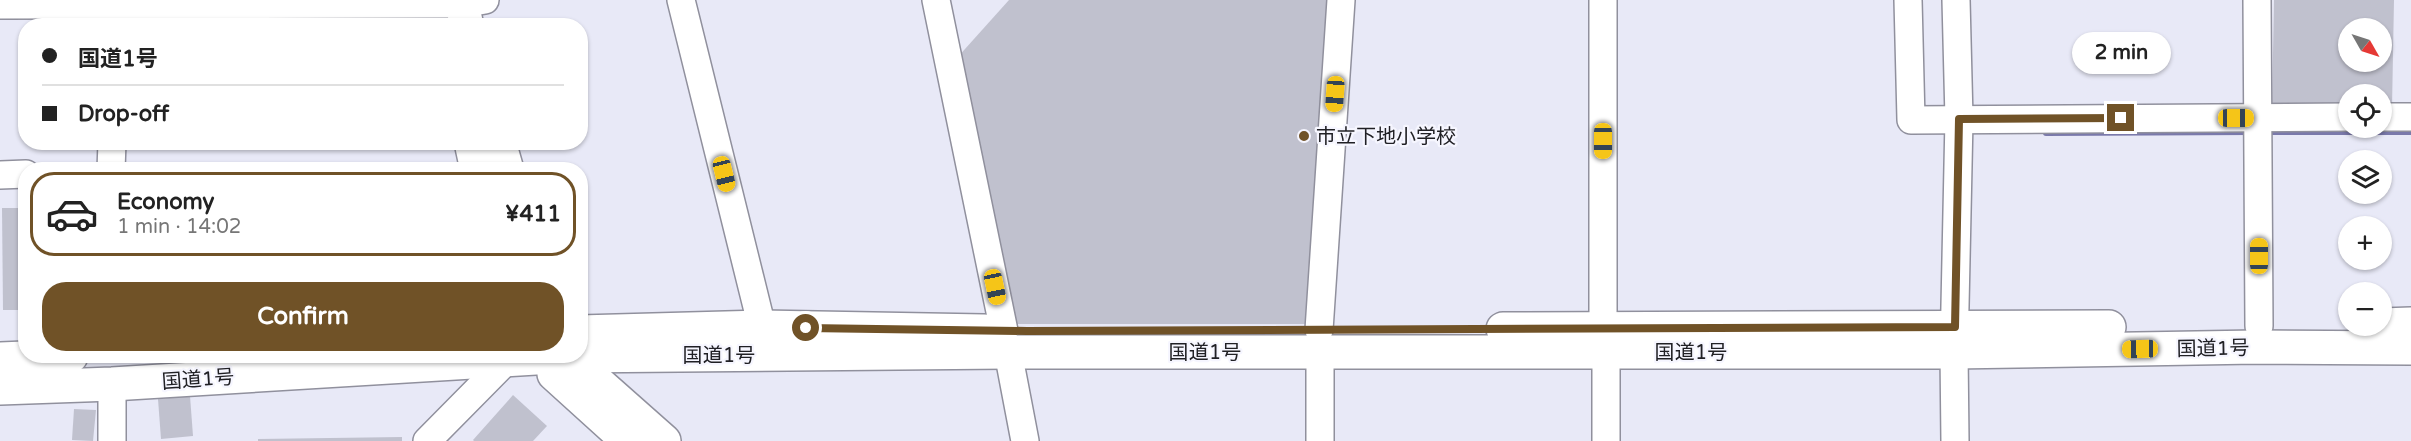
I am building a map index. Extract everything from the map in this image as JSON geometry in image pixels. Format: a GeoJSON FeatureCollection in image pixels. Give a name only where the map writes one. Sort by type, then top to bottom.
{"type":"FeatureCollection","features":[{"type":"Feature","properties":{"kind":"main road"},"geometry":{"type":"LineString","coordinates":[[2392,325],[2411,324]]}},
{"type":"Feature","properties":{"kind":"main road","name":"国道1号"},"geometry":{"type":"LineString","coordinates":[[1955,339],[2259,326],[2338,325]]}},
{"type":"Feature","properties":{"kind":"main road","name":"国道1号"},"geometry":{"type":"LineString","coordinates":[[588,332],[762,327],[1006,342]]}},
{"type":"Feature","properties":{"kind":"main road","name":"国道1号"},"geometry":{"type":"LineString","coordinates":[[588,356],[1006,342],[1955,339],[2256,347],[2411,348]]}},
{"type":"Feature","properties":{"kind":"main road"},"geometry":{"type":"LineString","coordinates":[[0,359],[18,358]]}},
{"type":"Feature","properties":{"kind":"main road","name":"国道1号"},"geometry":{"type":"LineString","coordinates":[[0,388],[112,384],[448,363]]}},
{"type":"Feature","properties":{"kind":"main road"},"geometry":{"type":"LineString","coordinates":[[550,363],[628,441]]}},
{"type":"Feature","properties":{"kind":"main road"},"geometry":{"type":"LineString","coordinates":[[553,363],[664,441]]}},
{"type":"Feature","properties":{"kind":"street"},"geometry":{"type":"LineString","coordinates":[[681,0],[762,327]]}},
{"type":"Feature","properties":{"kind":"street"},"geometry":{"type":"LineString","coordinates":[[936,0],[1025,441]]}},
{"type":"Feature","properties":{"kind":"street"},"geometry":{"type":"LineString","coordinates":[[1320,441],[1320,341],[1341,0]]}},
{"type":"Feature","properties":{"kind":"street"},"geometry":{"type":"LineString","coordinates":[[1603,0],[1606,441]]}},
{"type":"Feature","properties":{"kind":"street"},"geometry":{"type":"LineString","coordinates":[[1908,0],[1911,120],[1959,119],[2259,126],[2338,118]]}},
{"type":"Feature","properties":{"kind":"street"},"geometry":{"type":"LineString","coordinates":[[1955,441],[1959,119],[1956,0]]}},
{"type":"Feature","properties":{"kind":"street"},"geometry":{"type":"LineString","coordinates":[[2257,0],[2259,326]]}},
{"type":"Feature","properties":{"kind":"street"},"geometry":{"type":"LineString","coordinates":[[0,5],[114,10],[456,8]]}},
{"type":"Feature","properties":{"kind":"street"},"geometry":{"type":"LineString","coordinates":[[2392,117],[2411,117]]}},
{"type":"Feature","properties":{"kind":"street"},"geometry":{"type":"LineString","coordinates":[[0,175],[18,174]]}},
{"type":"Feature","properties":{"kind":"street"},"geometry":{"type":"LineString","coordinates":[[427,441],[536,363]]}},
{"type":"Feature","properties":{"kind":"street"},"geometry":{"type":"LineString","coordinates":[[112,384],[112,441]]}},
{"type":"Feature","properties":{"kind":"building"},"geometry":{"type":"Polygon","coordinates":[[[1009,0],[1332,0],[1313,324],[1010,324],[956,59],[1009,0]]]}},
{"type":"Feature","properties":{"kind":"building"},"geometry":{"type":"Polygon","coordinates":[[[2274,0],[2394,0],[2392,108],[2392,84],[2338,84],[2338,108],[2272,107],[2274,0]]]}},
{"type":"Feature","properties":{"kind":"building"},"geometry":{"type":"Polygon","coordinates":[[[2,208],[18,208],[18,310],[3,310],[2,208]]]}},
{"type":"Feature","properties":{"kind":"building"},"geometry":{"type":"Polygon","coordinates":[[[513,395],[547,426],[533,441],[474,441],[473,440],[513,395]]]}},
{"type":"Feature","properties":{"kind":"building"},"geometry":{"type":"Polygon","coordinates":[[[190,396],[193,436],[161,439],[158,399],[190,396]]]}},
{"type":"Feature","properties":{"kind":"building"},"geometry":{"type":"Polygon","coordinates":[[[74,409],[96,410],[93,441],[72,440],[74,409]]]}},
{"type":"Feature","properties":{"kind":"building"},"geometry":{"type":"Polygon","coordinates":[[[402,437],[402,441],[258,441],[258,439],[402,437]]]}},
{"type":"Feature","properties":{"kind":"waterway"},"geometry":{"type":"LineString","coordinates":[[2046,133],[2252,132]]}},
{"type":"Feature","properties":{"kind":"waterway"},"geometry":{"type":"LineString","coordinates":[[2265,132],[2411,132]]}},
{"type":"Feature","properties":{"kind":"place","name":"市立下地小学校"},"geometry":{"type":"Point","coordinates":[1304,136]}},
{"type":"Feature","properties":{"kind":"route"},"geometry":{"type":"LineString","coordinates":[[806,328],[1027,331],[1955,327],[1959,119],[2121,118]]}}]}
